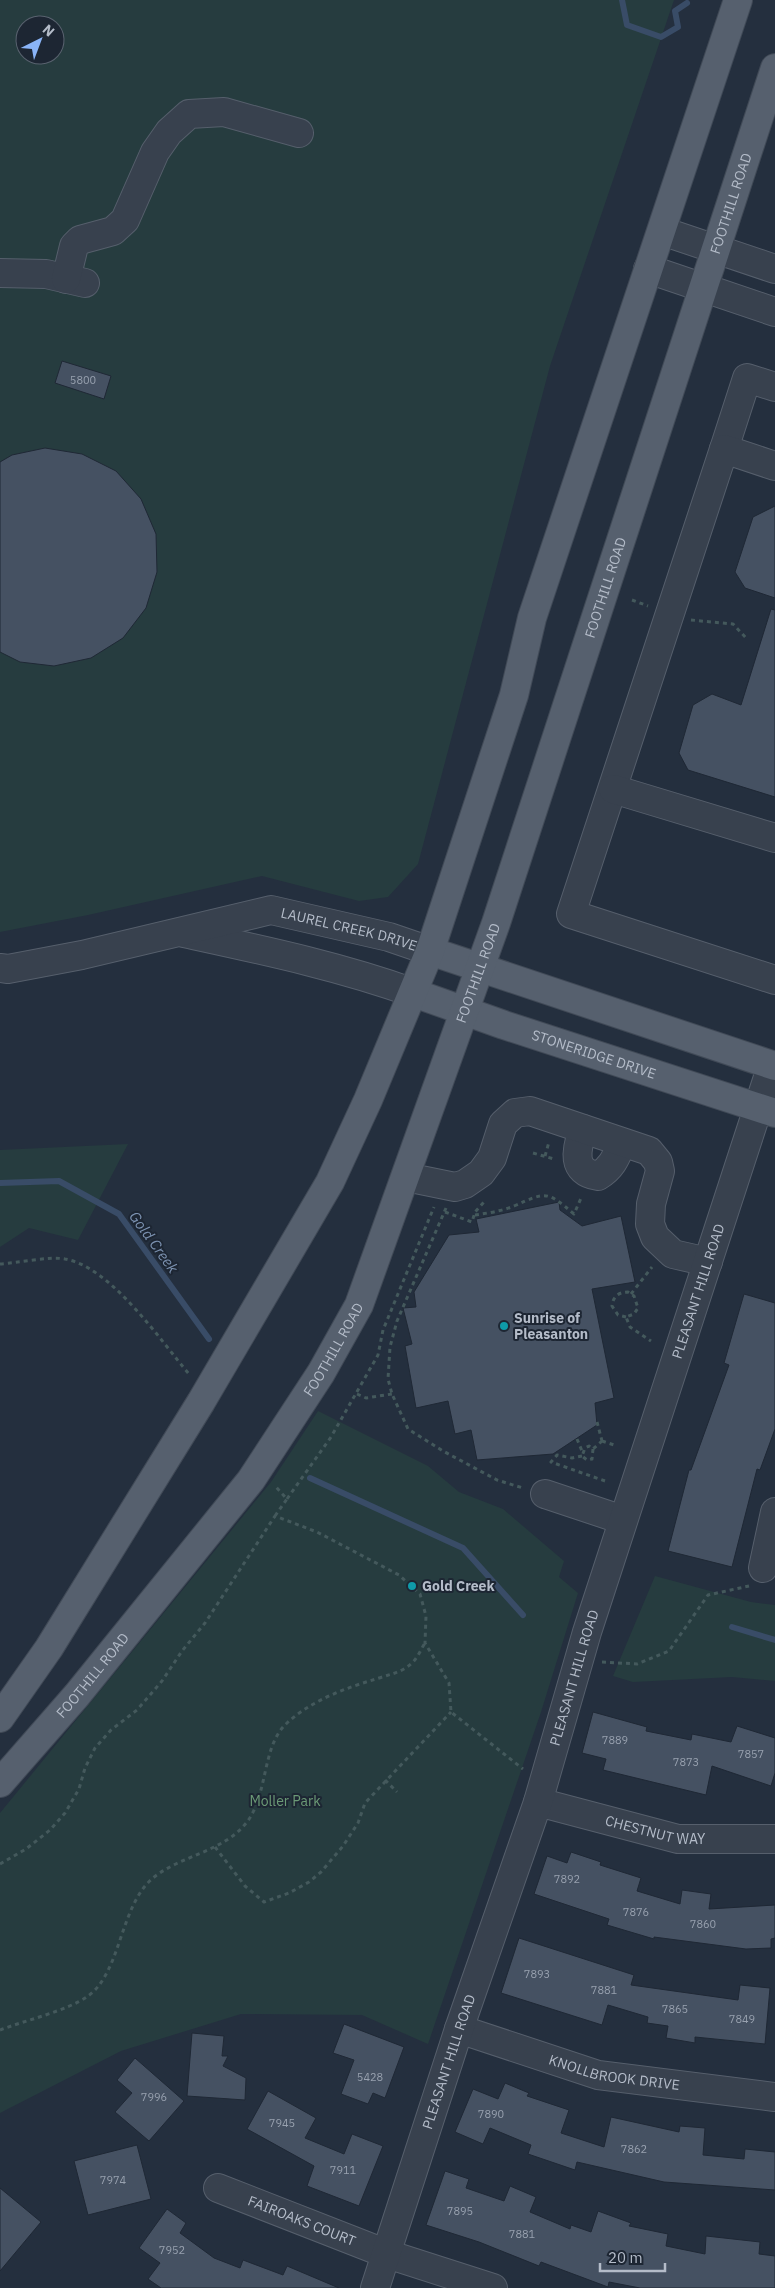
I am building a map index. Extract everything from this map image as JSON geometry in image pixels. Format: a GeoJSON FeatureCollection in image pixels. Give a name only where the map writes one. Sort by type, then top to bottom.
{"type":"FeatureCollection","features":[{"type":"Feature","properties":{"kind":"main road"},"geometry":{"type":"LineString","coordinates":[[0,1718],[49,1648],[206,1395],[330,1182],[414,993],[430,951],[514,696],[532,618],[738,0]]}},
{"type":"Feature","properties":{"kind":"main road","name":"FOOTHILL ROAD"},"geometry":{"type":"LineString","coordinates":[[0,1783],[77,1695],[259,1467],[321,1373],[359,1305],[480,968],[775,68]]}},
{"type":"Feature","properties":{"kind":"main road"},"geometry":{"type":"LineString","coordinates":[[430,951],[773,1066]]}},
{"type":"Feature","properties":{"kind":"main road","name":"STONERIDGE DRIVE"},"geometry":{"type":"LineString","coordinates":[[414,993],[767,1110]]}},
{"type":"Feature","properties":{"kind":"street"},"geometry":{"type":"LineString","coordinates":[[0,273],[46,274],[76,281],[74,246],[80,240],[113,231],[125,220],[155,152],[169,132],[190,114],[224,112],[299,133]]}},
{"type":"Feature","properties":{"kind":"street"},"geometry":{"type":"LineString","coordinates":[[662,231],[775,269]]}},
{"type":"Feature","properties":{"kind":"street"},"geometry":{"type":"LineString","coordinates":[[648,270],[775,312]]}},
{"type":"Feature","properties":{"kind":"street"},"geometry":{"type":"LineString","coordinates":[[775,387],[747,378],[571,914],[775,980]]}},
{"type":"Feature","properties":{"kind":"street"},"geometry":{"type":"LineString","coordinates":[[724,449],[775,466]]}},
{"type":"Feature","properties":{"kind":"street"},"geometry":{"type":"LineString","coordinates":[[612,789],[775,838]]}},
{"type":"Feature","properties":{"kind":"street","name":"LAUREL CREEK DRIVE"},"geometry":{"type":"LineString","coordinates":[[0,968],[8,969],[82,955],[271,910],[389,937],[430,951]]}},
{"type":"Feature","properties":{"kind":"street","name":"LAUREL CREEK DRIVE"},"geometry":{"type":"LineString","coordinates":[[178,931],[293,957],[372,978],[414,993]]}},
{"type":"Feature","properties":{"kind":"street","name":"PLEASANT HILL ROAD"},"geometry":{"type":"LineString","coordinates":[[375,2288],[459,2029],[541,1794],[580,1658],[708,1262],[767,1110],[773,1066]]}},
{"type":"Feature","properties":{"kind":"street"},"geometry":{"type":"LineString","coordinates":[[406,1177],[448,1186],[465,1184],[481,1173],[492,1158],[503,1124],[515,1113],[530,1112],[649,1152],[658,1162],[660,1171],[651,1204],[650,1224],[655,1237],[673,1254],[708,1262]]}},
{"type":"Feature","properties":{"kind":"street"},"geometry":{"type":"LineString","coordinates":[[583,1129],[576,1148],[579,1165],[588,1175],[598,1176],[606,1172],[614,1163],[622,1143]]}},
{"type":"Feature","properties":{"kind":"street"},"geometry":{"type":"LineString","coordinates":[[545,1494],[624,1520]]}},
{"type":"Feature","properties":{"kind":"street"},"geometry":{"type":"LineString","coordinates":[[763,1568],[775,1512]]}},
{"type":"Feature","properties":{"kind":"street","name":"CHESTNUT WAY"},"geometry":{"type":"LineString","coordinates":[[541,1794],[678,1839],[775,1839]]}},
{"type":"Feature","properties":{"kind":"street","name":"KNOLLBROOK DRIVE"},"geometry":{"type":"LineString","coordinates":[[459,2029],[598,2075],[775,2097]]}},
{"type":"Feature","properties":{"kind":"street","name":"FAIROAKS COURT"},"geometry":{"type":"LineString","coordinates":[[218,2188],[387,2254],[493,2288]]}},
{"type":"Feature","properties":{"kind":"path"},"geometry":{"type":"LineString","coordinates":[[545,1156],[551,1137]]}},
{"type":"Feature","properties":{"kind":"path"},"geometry":{"type":"LineString","coordinates":[[448,1186],[444,1212],[396,1321],[390,1347],[388,1379],[392,1394],[408,1429],[497,1480],[545,1494]]}},
{"type":"Feature","properties":{"kind":"path"},"geometry":{"type":"LineString","coordinates":[[0,1864],[44,1834],[65,1813],[79,1789],[85,1768],[95,1748],[111,1730],[137,1710],[162,1681],[204,1623],[275,1516],[317,1459],[357,1394],[378,1355],[383,1330],[448,1186]]}},
{"type":"Feature","properties":{"kind":"path"},"geometry":{"type":"LineString","coordinates":[[444,1212],[472,1222],[475,1215],[513,1206],[534,1195],[543,1195],[558,1201],[574,1214],[585,1191]]}},
{"type":"Feature","properties":{"kind":"path"},"geometry":{"type":"LineString","coordinates":[[0,1264],[64,1258],[91,1270],[125,1296],[206,1395]]}},
{"type":"Feature","properties":{"kind":"path"},"geometry":{"type":"LineString","coordinates":[[631,1294],[646,1273],[653,1267],[657,1269]]}},
{"type":"Feature","properties":{"kind":"path"},"geometry":{"type":"LineString","coordinates":[[622,1292],[631,1294],[638,1302],[638,1308],[634,1314],[626,1317],[624,1318],[615,1311],[613,1300],[622,1292]]}},
{"type":"Feature","properties":{"kind":"path"},"geometry":{"type":"LineString","coordinates":[[626,1317],[630,1327],[651,1342]]}},
{"type":"Feature","properties":{"kind":"path"},"geometry":{"type":"LineString","coordinates":[[357,1394],[366,1398],[392,1394]]}},
{"type":"Feature","properties":{"kind":"path"},"geometry":{"type":"LineString","coordinates":[[597,1422],[602,1442]]}},
{"type":"Feature","properties":{"kind":"path"},"geometry":{"type":"LineString","coordinates":[[577,1439],[582,1454],[587,1460],[592,1459],[593,1449],[602,1442]]}},
{"type":"Feature","properties":{"kind":"path"},"geometry":{"type":"LineString","coordinates":[[602,1442],[617,1446]]}},
{"type":"Feature","properties":{"kind":"path"},"geometry":{"type":"LineString","coordinates":[[593,1449],[588,1446],[582,1454],[572,1458],[557,1455],[551,1462],[605,1481]]}},
{"type":"Feature","properties":{"kind":"path"},"geometry":{"type":"LineString","coordinates":[[259,1467],[287,1499]]}},
{"type":"Feature","properties":{"kind":"path"},"geometry":{"type":"LineString","coordinates":[[0,2030],[67,2008],[89,1995],[105,1975],[140,1893],[153,1878],[178,1863],[226,1840],[246,1822],[260,1799],[273,1745],[283,1726],[300,1712],[335,1695],[375,1679],[399,1673],[415,1661],[425,1643],[426,1616],[420,1594],[399,1575],[317,1532],[275,1516]]}},
{"type":"Feature","properties":{"kind":"path"},"geometry":{"type":"LineString","coordinates":[[580,1658],[637,1664],[669,1651],[708,1595],[756,1584],[763,1568]]}},
{"type":"Feature","properties":{"kind":"path"},"geometry":{"type":"LineString","coordinates":[[425,1643],[449,1683],[451,1712],[541,1794]]}},
{"type":"Feature","properties":{"kind":"path"},"geometry":{"type":"LineString","coordinates":[[215,1846],[245,1886],[264,1902],[309,1882],[334,1858],[358,1822],[365,1803],[451,1712]]}},
{"type":"Feature","properties":{"kind":"path"},"geometry":{"type":"LineString","coordinates":[[385,1780],[397,1792]]}},
{"type":"Feature","properties":{"kind":"green space"},"geometry":{"type":"Polygon","coordinates":[[[0,0],[674,0],[550,366],[418,864],[388,897],[359,901],[262,876],[88,915],[0,932],[0,0]]]}},
{"type":"Feature","properties":{"kind":"green space"},"geometry":{"type":"Polygon","coordinates":[[[128,1144],[78,1240],[29,1228],[0,1247],[0,1150],[128,1144]]]}},
{"type":"Feature","properties":{"kind":"green space","name":"Moller Park"},"geometry":{"type":"Polygon","coordinates":[[[318,1411],[428,1466],[459,1492],[503,1509],[564,1561],[559,1577],[578,1593],[541,1712],[428,2044],[362,2015],[241,2014],[121,2051],[0,2113],[0,1813],[271,1482],[318,1411]]]}},
{"type":"Feature","properties":{"kind":"green space"},"geometry":{"type":"Polygon","coordinates":[[[655,1576],[751,1602],[775,1605],[775,1681],[732,1677],[633,1682],[613,1676],[655,1576]]]}},
{"type":"Feature","properties":{"kind":"building"},"geometry":{"type":"Polygon","coordinates":[[[62,361],[111,376],[104,399],[55,383],[62,361]]]}},
{"type":"Feature","properties":{"kind":"building"},"geometry":{"type":"Polygon","coordinates":[[[45,448],[82,454],[116,471],[141,499],[156,534],[157,572],[146,608],[123,638],[91,658],[54,666],[20,662],[0,652],[0,462],[12,455],[45,448]]]}},
{"type":"Feature","properties":{"kind":"building"},"geometry":{"type":"Polygon","coordinates":[[[775,506],[775,598],[745,588],[735,572],[753,517],[775,506]]]}},
{"type":"Feature","properties":{"kind":"building"},"geometry":{"type":"Polygon","coordinates":[[[771,609],[775,610],[775,797],[688,770],[679,753],[693,705],[712,694],[741,705],[771,609]]]}},
{"type":"Feature","properties":{"kind":"building","name":"Sunrise of Pleasanton"},"geometry":{"type":"Polygon","coordinates":[[[559,1202],[560,1210],[582,1226],[621,1216],[635,1282],[592,1289],[614,1398],[595,1403],[597,1425],[553,1454],[477,1460],[471,1430],[455,1434],[448,1401],[416,1408],[405,1346],[412,1344],[403,1308],[416,1307],[414,1292],[449,1235],[479,1232],[476,1219],[559,1202]]]}},
{"type":"Feature","properties":{"kind":"building"},"geometry":{"type":"Polygon","coordinates":[[[744,1294],[775,1303],[775,1429],[760,1470],[757,1469],[732,1567],[668,1551],[689,1470],[691,1470],[729,1365],[724,1363],[744,1294]]]}},
{"type":"Feature","properties":{"kind":"building"},"geometry":{"type":"Polygon","coordinates":[[[593,1712],[647,1727],[646,1731],[691,1740],[692,1734],[731,1742],[737,1726],[775,1738],[775,1773],[771,1786],[712,1766],[706,1795],[603,1770],[606,1759],[582,1753],[593,1712]]]}},
{"type":"Feature","properties":{"kind":"building"},"geometry":{"type":"Polygon","coordinates":[[[571,1852],[601,1862],[600,1865],[641,1878],[637,1891],[680,1904],[682,1890],[711,1894],[709,1909],[775,1905],[775,1938],[771,1939],[771,1948],[746,1949],[654,1937],[654,1939],[607,1925],[609,1919],[534,1894],[547,1856],[567,1863],[571,1852]]]}},
{"type":"Feature","properties":{"kind":"building"},"geometry":{"type":"Polygon","coordinates":[[[519,1938],[634,1975],[631,1985],[738,2000],[740,1985],[770,1988],[765,2044],[695,2037],[695,2043],[666,2038],[668,2026],[647,2023],[648,2017],[608,2005],[602,2025],[501,1993],[519,1938]]]}},
{"type":"Feature","properties":{"kind":"building"},"geometry":{"type":"Polygon","coordinates":[[[344,2024],[404,2047],[385,2098],[373,2093],[368,2104],[341,2094],[354,2060],[333,2053],[344,2024]]]}},
{"type":"Feature","properties":{"kind":"building"},"geometry":{"type":"Polygon","coordinates":[[[192,2033],[224,2036],[222,2056],[228,2056],[223,2066],[246,2078],[245,2100],[187,2096],[192,2033]]]}},
{"type":"Feature","properties":{"kind":"building"},"geometry":{"type":"Polygon","coordinates":[[[135,2058],[184,2101],[149,2141],[115,2112],[132,2093],[117,2080],[135,2058]]]}},
{"type":"Feature","properties":{"kind":"building"},"geometry":{"type":"Polygon","coordinates":[[[505,2083],[529,2093],[527,2096],[569,2110],[561,2133],[604,2147],[611,2117],[679,2132],[680,2126],[705,2128],[703,2155],[744,2159],[745,2149],[775,2152],[775,2190],[664,2182],[577,2162],[575,2170],[528,2154],[531,2145],[490,2128],[483,2144],[455,2132],[473,2089],[498,2099],[505,2083]]]}},
{"type":"Feature","properties":{"kind":"building"},"geometry":{"type":"Polygon","coordinates":[[[268,2091],[316,2118],[305,2138],[344,2154],[352,2134],[383,2146],[359,2206],[307,2186],[314,2166],[247,2129],[268,2091]]]}},
{"type":"Feature","properties":{"kind":"building"},"geometry":{"type":"Polygon","coordinates":[[[137,2145],[151,2199],[88,2215],[74,2161],[137,2145]]]}},
{"type":"Feature","properties":{"kind":"building"},"geometry":{"type":"Polygon","coordinates":[[[445,2171],[469,2179],[466,2188],[504,2201],[510,2186],[536,2197],[530,2212],[570,2229],[571,2225],[591,2232],[598,2211],[631,2223],[629,2226],[668,2234],[666,2246],[705,2254],[706,2236],[760,2242],[759,2254],[775,2256],[775,2288],[640,2288],[609,2282],[608,2287],[541,2262],[539,2266],[479,2242],[426,2225],[445,2171]]]}},
{"type":"Feature","properties":{"kind":"building"},"geometry":{"type":"Polygon","coordinates":[[[0,2188],[41,2222],[0,2271],[0,2188]]]}},
{"type":"Feature","properties":{"kind":"building"},"geometry":{"type":"Polygon","coordinates":[[[167,2209],[186,2223],[180,2233],[214,2258],[240,2268],[243,2260],[283,2275],[287,2266],[339,2288],[161,2288],[148,2279],[160,2263],[139,2248],[167,2209]]]}},
{"type":"Feature","properties":{"kind":"waterway"},"geometry":{"type":"LineString","coordinates":[[622,0],[627,25],[661,37],[678,27],[675,11],[687,3]]}},
{"type":"Feature","properties":{"kind":"waterway","name":"Gold Creek"},"geometry":{"type":"LineString","coordinates":[[0,1183],[59,1181],[119,1214],[209,1339]]}},
{"type":"Feature","properties":{"kind":"waterway","name":"Gold Creek"},"geometry":{"type":"LineString","coordinates":[[310,1478],[463,1548],[523,1615]]}},
{"type":"Feature","properties":{"kind":"waterway","name":"Gold Creek"},"geometry":{"type":"LineString","coordinates":[[732,1627],[775,1640]]}},
{"type":"Feature","properties":{"kind":"place","name":"Sunrise of Pleasanton"},"geometry":{"type":"Point","coordinates":[504,1326]}},
{"type":"Feature","properties":{"kind":"place","name":"Gold Creek"},"geometry":{"type":"Point","coordinates":[412,1586]}}]}
